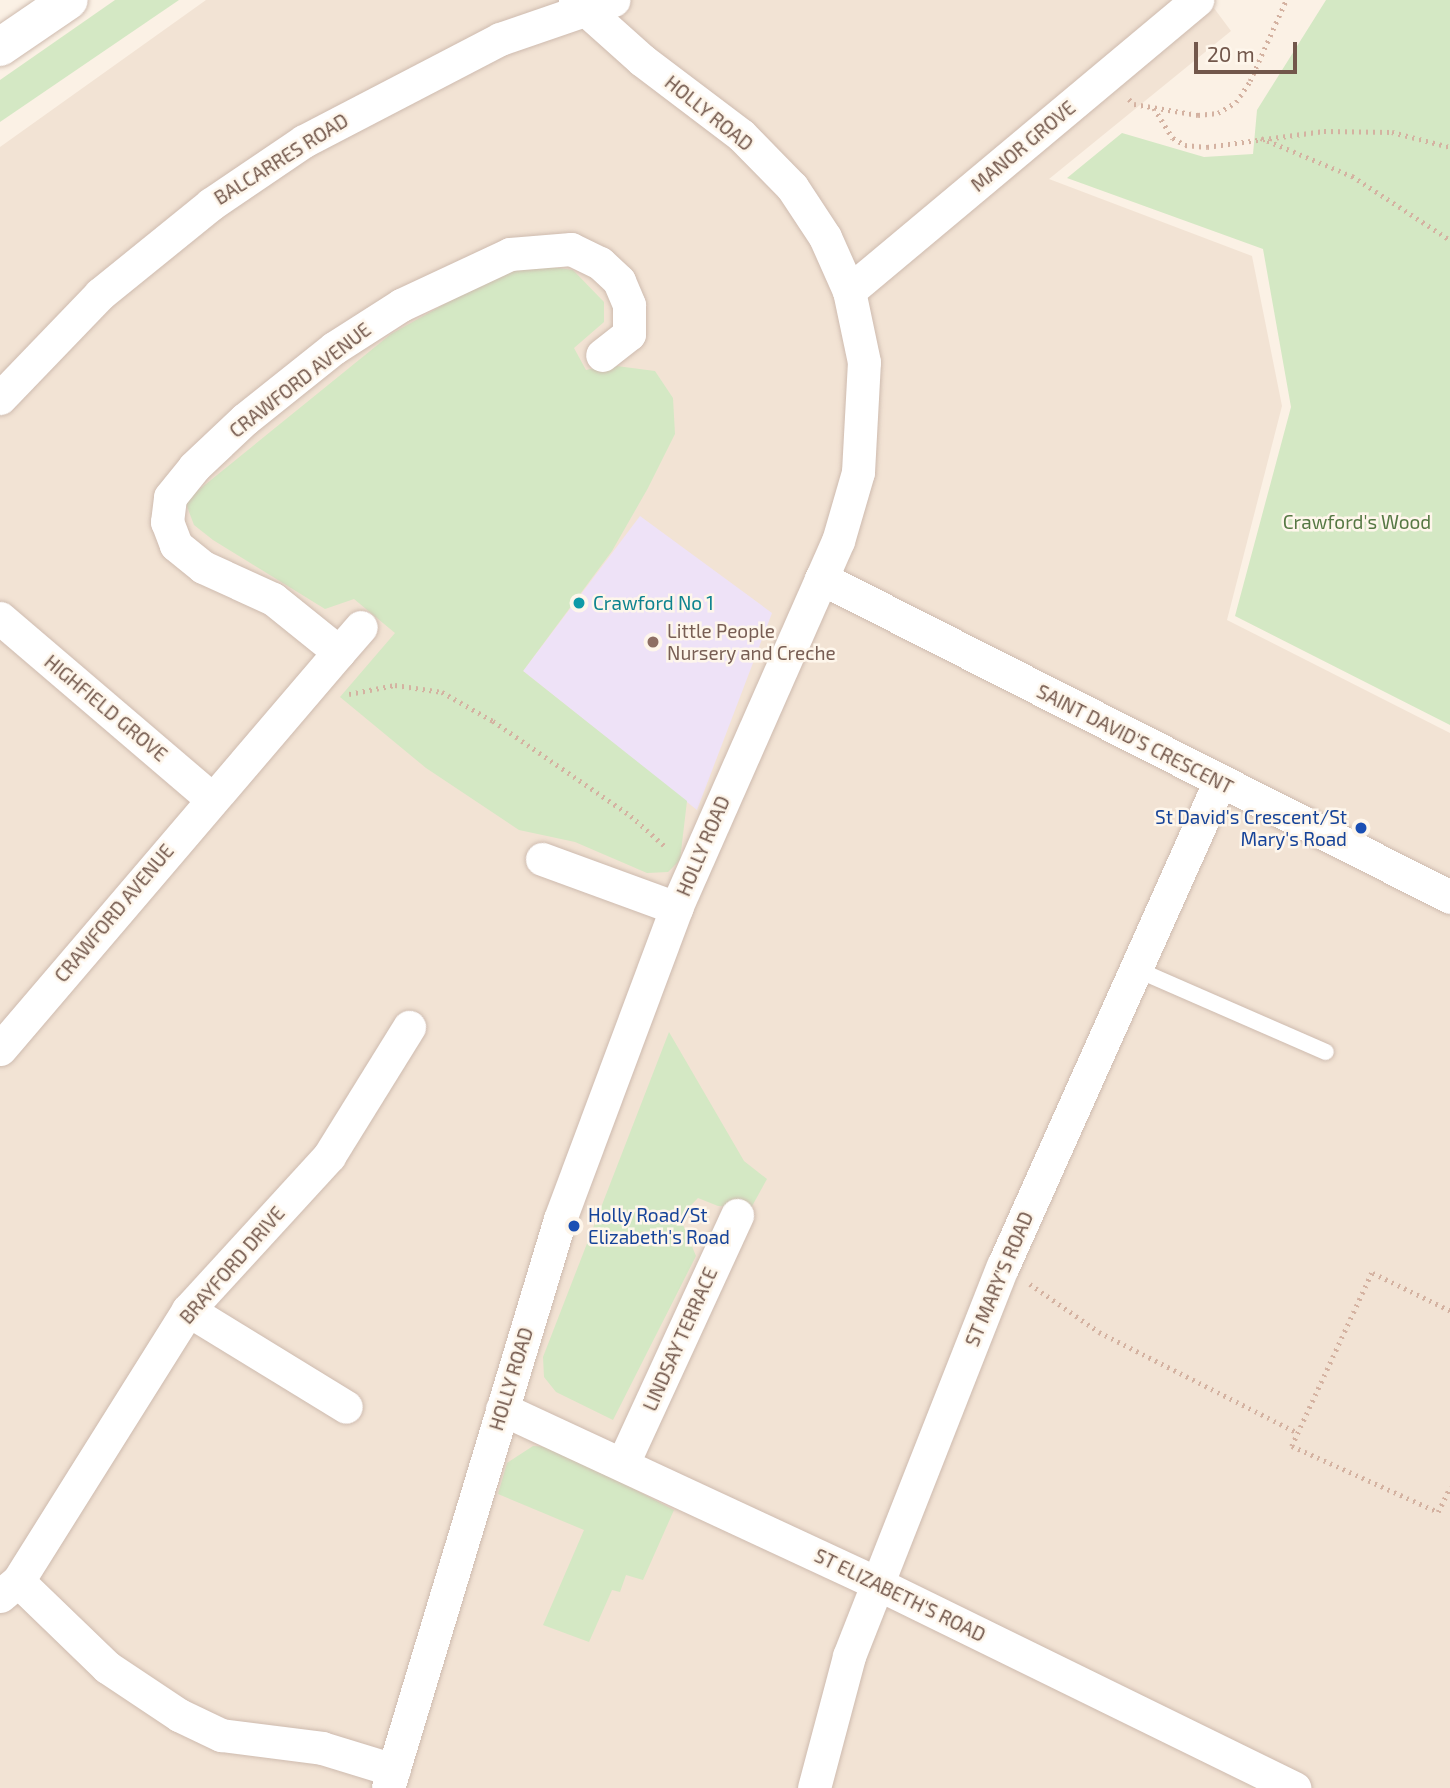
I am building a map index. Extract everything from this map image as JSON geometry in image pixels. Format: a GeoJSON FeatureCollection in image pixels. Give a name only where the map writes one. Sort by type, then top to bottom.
{"type":"FeatureCollection","features":[{"type":"Feature","properties":{"kind":"main road"},"geometry":{"type":"LineString","coordinates":[[0,47],[69,0]]}},
{"type":"Feature","properties":{"kind":"street","name":"MANOR GROVE"},"geometry":{"type":"LineString","coordinates":[[849,291],[1197,0]]}},
{"type":"Feature","properties":{"kind":"street","name":"HOLLY ROAD"},"geometry":{"type":"LineString","coordinates":[[391,1779],[560,1219],[676,908],[821,578],[858,472],[864,362],[849,291],[825,237],[792,187],[741,135],[592,4]]}},
{"type":"Feature","properties":{"kind":"street","name":"BALCARRES ROAD"},"geometry":{"type":"LineString","coordinates":[[0,398],[100,294],[211,204],[304,141],[500,39],[592,4]]}},
{"type":"Feature","properties":{"kind":"street","name":"CRAWFORD AVENUE"},"geometry":{"type":"LineString","coordinates":[[339,652],[273,599],[203,567],[176,545],[167,522],[170,497],[194,467],[334,348],[401,305],[510,254],[572,249],[600,263],[620,281],[629,305],[637,345],[602,355]]}},
{"type":"Feature","properties":{"kind":"street","name":"SAINT DAVID'S CRESCENT"},"geometry":{"type":"LineString","coordinates":[[821,578],[1220,783],[1450,897]]}},
{"type":"Feature","properties":{"kind":"street","name":"HIGHFIELD GROVE"},"geometry":{"type":"LineString","coordinates":[[0,618],[211,798]]}},
{"type":"Feature","properties":{"kind":"street","name":"CRAWFORD AVENUE"},"geometry":{"type":"LineString","coordinates":[[0,1049],[211,798],[361,627]]}},
{"type":"Feature","properties":{"kind":"street","name":"ST MARY'S ROAD"},"geometry":{"type":"LineString","coordinates":[[814,1788],[849,1656],[1003,1266],[1220,783]]}},
{"type":"Feature","properties":{"kind":"street"},"geometry":{"type":"LineString","coordinates":[[542,859],[676,908]]}},
{"type":"Feature","properties":{"kind":"street","name":"BRAYFORD DRIVE"},"geometry":{"type":"LineString","coordinates":[[391,1779],[321,1748],[221,1735],[179,1715],[107,1667],[9,1589],[188,1310],[329,1156],[410,1027]]}},
{"type":"Feature","properties":{"kind":"street","name":"LINDSAY TERRACE"},"geometry":{"type":"LineString","coordinates":[[624,1463],[737,1215]]}},
{"type":"Feature","properties":{"kind":"street"},"geometry":{"type":"LineString","coordinates":[[188,1310],[346,1407]]}},
{"type":"Feature","properties":{"kind":"street","name":"ST ELIZABETH'S ROAD"},"geometry":{"type":"LineString","coordinates":[[502,1409],[624,1463],[876,1583],[1294,1788]]}},
{"type":"Feature","properties":{"kind":"lane"},"geometry":{"type":"LineString","coordinates":[[1136,969],[1326,1052]]}},
{"type":"Feature","properties":{"kind":"path"},"geometry":{"type":"LineString","coordinates":[[1107,76],[1133,104],[1198,115],[1218,113],[1236,102],[1250,81],[1286,0]]}},
{"type":"Feature","properties":{"kind":"path"},"geometry":{"type":"LineString","coordinates":[[1154,108],[1173,138],[1185,145],[1208,147],[1258,137],[1324,131],[1392,132],[1450,147]]}},
{"type":"Feature","properties":{"kind":"path"},"geometry":{"type":"LineString","coordinates":[[1258,137],[1352,176],[1450,240]]}},
{"type":"Feature","properties":{"kind":"path"},"geometry":{"type":"LineString","coordinates":[[303,692],[340,697],[395,685],[442,692],[494,721],[631,816],[692,868]]}},
{"type":"Feature","properties":{"kind":"path"},"geometry":{"type":"LineString","coordinates":[[1003,1266],[1099,1332],[1297,1433]]}},
{"type":"Feature","properties":{"kind":"path"},"geometry":{"type":"LineString","coordinates":[[1450,1311],[1372,1273],[1292,1446],[1438,1512],[1450,1487]]}},
{"type":"Feature","properties":{"kind":"shaded area"},"geometry":{"type":"Polygon","coordinates":[[[206,0],[1208,0],[1231,31],[1049,179],[1252,256],[1282,406],[1227,620],[1450,733],[1450,1788],[0,1788],[0,147],[206,0]]]}},
{"type":"Feature","properties":{"kind":"shaded area","name":"Little People Nursery and Creche"},"geometry":{"type":"Polygon","coordinates":[[[640,516],[772,613],[697,810],[523,671],[640,516]]]}},
{"type":"Feature","properties":{"kind":"green space"},"geometry":{"type":"Polygon","coordinates":[[[115,0],[179,0],[0,122],[0,80],[115,0]]]}},
{"type":"Feature","properties":{"kind":"green space","name":"Crawford's Wood"},"geometry":{"type":"Polygon","coordinates":[[[1326,0],[1450,0],[1450,725],[1235,616],[1291,407],[1263,249],[1067,178],[1122,133],[1204,157],[1253,154],[1257,110],[1326,0]]]}},
{"type":"Feature","properties":{"kind":"green space"},"geometry":{"type":"Polygon","coordinates":[[[530,264],[573,270],[604,302],[604,322],[574,348],[586,370],[609,365],[655,371],[673,398],[675,434],[648,488],[612,551],[523,671],[687,801],[680,860],[668,872],[647,873],[575,842],[519,830],[426,768],[340,697],[395,633],[354,599],[325,609],[213,540],[194,525],[185,501],[391,334],[477,286],[530,264]]]}},
{"type":"Feature","properties":{"kind":"green space"},"geometry":{"type":"Polygon","coordinates":[[[669,1032],[744,1161],[767,1179],[751,1208],[718,1206],[698,1198],[688,1208],[683,1225],[696,1256],[613,1420],[556,1392],[544,1377],[543,1357],[669,1032]]]}},
{"type":"Feature","properties":{"kind":"green space"},"geometry":{"type":"Polygon","coordinates":[[[533,1446],[553,1447],[674,1510],[643,1580],[626,1575],[620,1592],[612,1590],[589,1642],[543,1625],[584,1530],[498,1494],[507,1463],[533,1446]]]}},
{"type":"Feature","properties":{"kind":"place","name":"Crawford No 1"},"geometry":{"type":"Point","coordinates":[579,603]}},
{"type":"Feature","properties":{"kind":"place","name":"Little People Nursery and Creche"},"geometry":{"type":"Point","coordinates":[653,642]}},
{"type":"Feature","properties":{"kind":"place","name":"St David's Crescent/St Mary's Road"},"geometry":{"type":"Point","coordinates":[1361,828]}},
{"type":"Feature","properties":{"kind":"place","name":"Holly Road/St Elizabeth's Road"},"geometry":{"type":"Point","coordinates":[574,1226]}}]}
